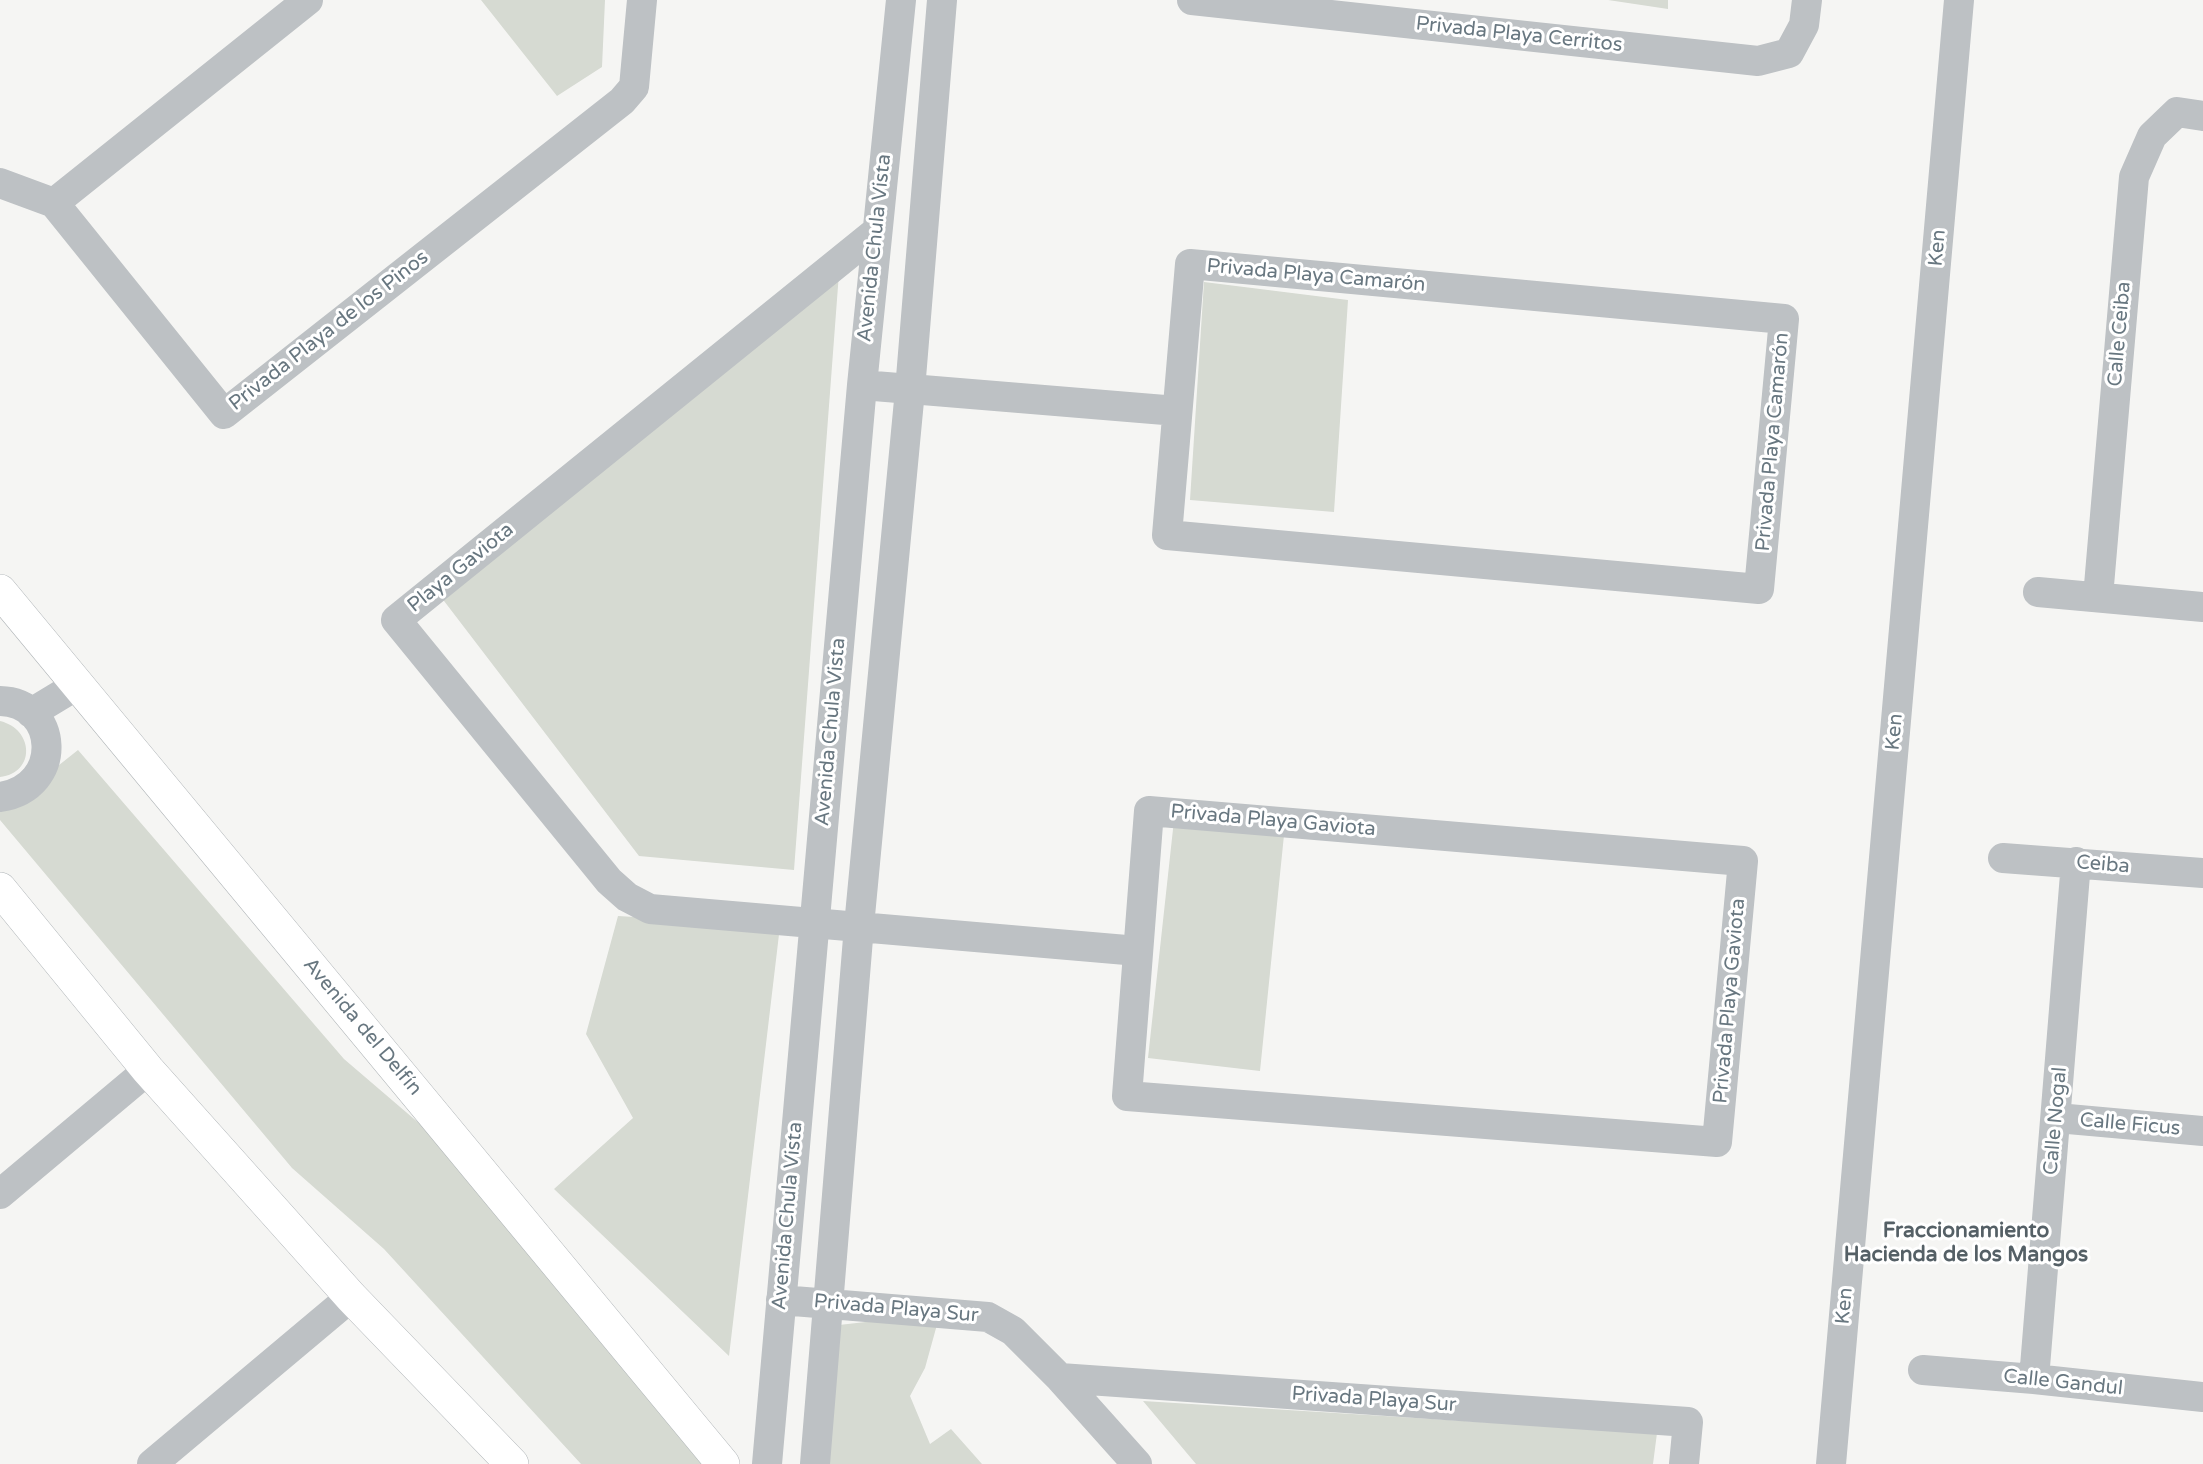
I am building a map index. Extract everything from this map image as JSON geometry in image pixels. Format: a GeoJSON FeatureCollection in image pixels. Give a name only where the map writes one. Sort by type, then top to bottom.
{"type":"FeatureCollection","features":[{"type":"Feature","properties":{"kind":"street"},"geometry":{"type":"LineString","coordinates":[[0,183],[54,203],[308,0]]}},
{"type":"Feature","properties":{"kind":"street","name":"Privada Playa de los Pinos"},"geometry":{"type":"LineString","coordinates":[[54,203],[224,414],[622,101],[634,87],[642,0]]}},
{"type":"Feature","properties":{"kind":"street","name":"Avenida Chula Vista"},"geometry":{"type":"LineString","coordinates":[[767,1464],[876,232],[901,0]]}},
{"type":"Feature","properties":{"kind":"street"},"geometry":{"type":"LineString","coordinates":[[815,1464],[859,926],[910,390],[942,0]]}},
{"type":"Feature","properties":{"kind":"street","name":"Privada Playa Cerritos"},"geometry":{"type":"LineString","coordinates":[[1192,0],[1758,61],[1789,53],[1804,25],[1807,0]]}},
{"type":"Feature","properties":{"kind":"street","name":"Ken"},"geometry":{"type":"LineString","coordinates":[[1831,1464],[1959,0]]}},
{"type":"Feature","properties":{"kind":"street","name":"Calle Ceiba"},"geometry":{"type":"LineString","coordinates":[[2097,597],[2134,177],[2152,136],[2177,112],[2203,116]]}},
{"type":"Feature","properties":{"kind":"street","name":"Playa Gaviota"},"geometry":{"type":"LineString","coordinates":[[859,926],[650,909],[627,897],[609,881],[396,620],[876,232]]}},
{"type":"Feature","properties":{"kind":"street","name":"Privada Playa Camarón"},"geometry":{"type":"LineString","coordinates":[[1190,264],[1784,319],[1759,589],[1167,536],[1178,411],[1190,264]]}},
{"type":"Feature","properties":{"kind":"street"},"geometry":{"type":"LineString","coordinates":[[862,385],[1178,411]]}},
{"type":"Feature","properties":{"kind":"street","name":"Avenida del Delfín"},"geometry":{"type":"LineString","coordinates":[[0,591],[723,1464]]}},
{"type":"Feature","properties":{"kind":"street"},"geometry":{"type":"LineString","coordinates":[[2038,592],[2203,607]]}},
{"type":"Feature","properties":{"kind":"street"},"geometry":{"type":"LineString","coordinates":[[31,713],[79,684]]}},
{"type":"Feature","properties":{"kind":"street"},"geometry":{"type":"LineString","coordinates":[[0,701],[19,705],[31,713],[42,727],[47,742],[46,759],[40,774],[29,786],[15,795],[0,797]]}},
{"type":"Feature","properties":{"kind":"street","name":"Privada Playa Gaviota"},"geometry":{"type":"LineString","coordinates":[[1149,811],[1743,861],[1717,1142],[1127,1096],[1138,951],[1149,811]]}},
{"type":"Feature","properties":{"kind":"street","name":"Ceiba"},"geometry":{"type":"LineString","coordinates":[[2003,858],[2203,873]]}},
{"type":"Feature","properties":{"kind":"street","name":"Calle Nogal"},"geometry":{"type":"LineString","coordinates":[[2034,1379],[2076,862]]}},
{"type":"Feature","properties":{"kind":"street"},"geometry":{"type":"LineString","coordinates":[[0,889],[148,1070],[351,1297],[512,1464]]}},
{"type":"Feature","properties":{"kind":"street"},"geometry":{"type":"LineString","coordinates":[[859,926],[1138,951]]}},
{"type":"Feature","properties":{"kind":"street"},"geometry":{"type":"LineString","coordinates":[[0,1194],[148,1070]]}},
{"type":"Feature","properties":{"kind":"street","name":"Calle Ficus"},"geometry":{"type":"LineString","coordinates":[[2057,1118],[2203,1131]]}},
{"type":"Feature","properties":{"kind":"street"},"geometry":{"type":"LineString","coordinates":[[152,1464],[351,1297]]}},
{"type":"Feature","properties":{"kind":"street","name":"Privada Playa Sur"},"geometry":{"type":"LineString","coordinates":[[781,1300],[988,1317],[1012,1331],[1060,1378],[1137,1464]]}},
{"type":"Feature","properties":{"kind":"street","name":"Calle Gandul"},"geometry":{"type":"LineString","coordinates":[[1923,1370],[2203,1397]]}},
{"type":"Feature","properties":{"kind":"street","name":"Privada Playa Sur"},"geometry":{"type":"LineString","coordinates":[[1060,1378],[1688,1422],[1684,1464]]}},
{"type":"Feature","properties":{"kind":"shaded area"},"geometry":{"type":"Polygon","coordinates":[[[481,0],[605,0],[602,67],[557,96],[481,0]]]}},
{"type":"Feature","properties":{"kind":"shaded area"},"geometry":{"type":"Polygon","coordinates":[[[1608,0],[1668,0],[1668,9],[1608,0]]]}},
{"type":"Feature","properties":{"kind":"shaded area"},"geometry":{"type":"Polygon","coordinates":[[[839,273],[794,870],[639,856],[441,597],[839,273]]]}},
{"type":"Feature","properties":{"kind":"shaded area"},"geometry":{"type":"Polygon","coordinates":[[[1204,282],[1348,300],[1334,512],[1190,500],[1204,282]]]}},
{"type":"Feature","properties":{"kind":"shaded area"},"geometry":{"type":"Polygon","coordinates":[[[0,721],[19,733],[26,750],[25,760],[20,768],[12,774],[0,777],[0,721]]]}},
{"type":"Feature","properties":{"kind":"shaded area"},"geometry":{"type":"Polygon","coordinates":[[[78,750],[344,1059],[462,1160],[705,1464],[581,1464],[384,1249],[292,1168],[0,820],[0,812],[78,750]]]}},
{"type":"Feature","properties":{"kind":"shaded area"},"geometry":{"type":"Polygon","coordinates":[[[1174,820],[1284,835],[1260,1071],[1148,1058],[1174,820]]]}},
{"type":"Feature","properties":{"kind":"shaded area"},"geometry":{"type":"Polygon","coordinates":[[[618,916],[780,926],[729,1356],[554,1189],[633,1118],[586,1034],[618,916]]]}},
{"type":"Feature","properties":{"kind":"shaded area"},"geometry":{"type":"Polygon","coordinates":[[[883,1320],[938,1321],[925,1368],[910,1396],[930,1444],[951,1429],[982,1464],[827,1464],[839,1325],[883,1320]]]}},
{"type":"Feature","properties":{"kind":"shaded area"},"geometry":{"type":"Polygon","coordinates":[[[1143,1401],[1657,1433],[1653,1464],[1196,1464],[1143,1401]]]}},
{"type":"Feature","properties":{"kind":"district","name":"Fraccionamiento Hacienda de los Mangos"},"geometry":{"type":"Point","coordinates":[1966,1243]}}]}
